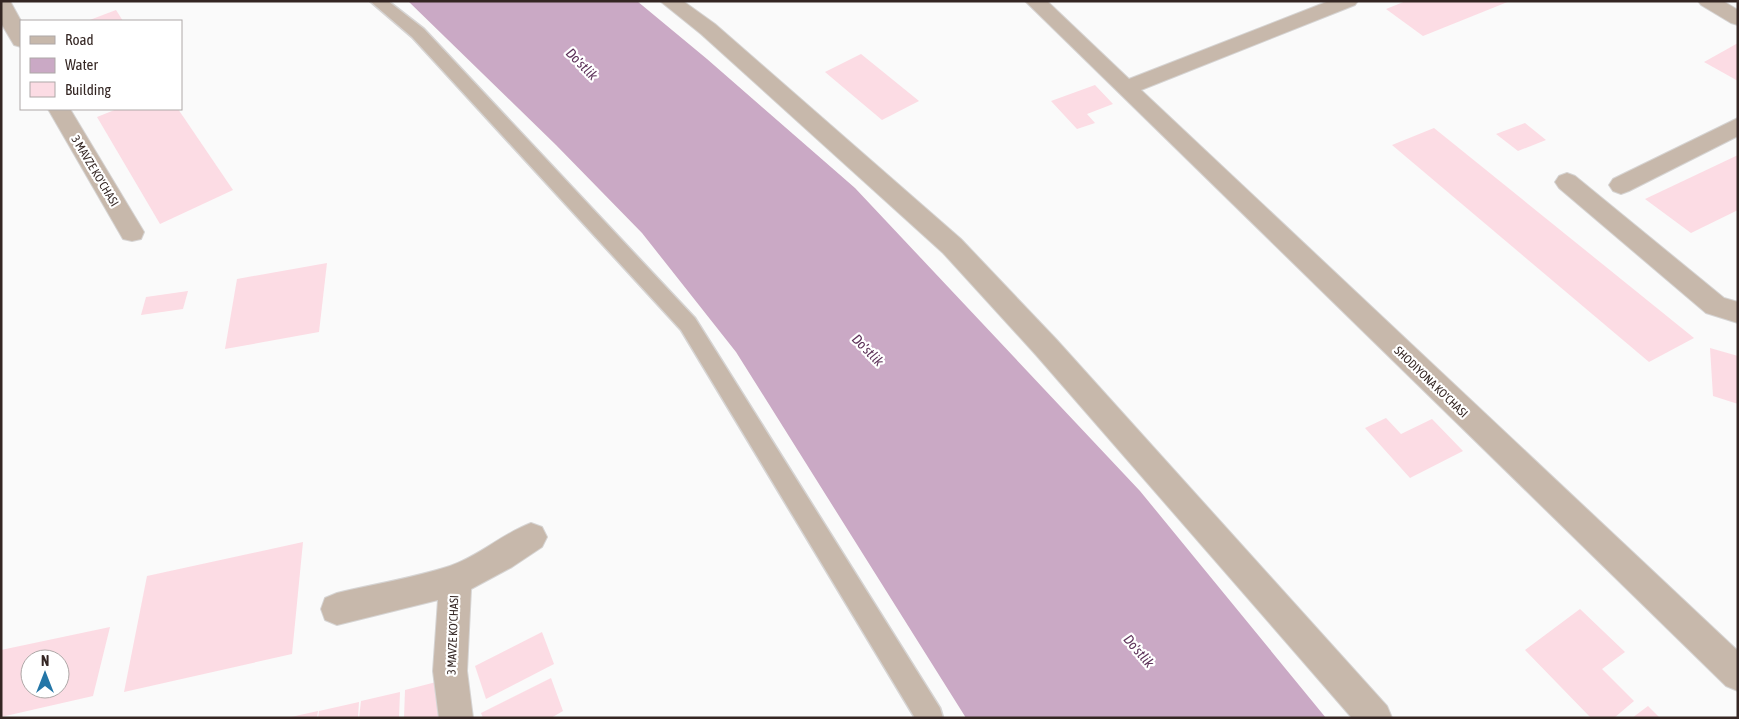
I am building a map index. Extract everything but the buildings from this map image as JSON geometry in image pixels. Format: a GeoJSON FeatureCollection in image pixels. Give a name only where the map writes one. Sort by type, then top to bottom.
{"type":"FeatureCollection","features":[{"type":"Feature","properties":{"kind":"street"},"geometry":{"type":"LineString","coordinates":[[378,1],[418,33],[688,324],[930,718]]}},
{"type":"Feature","properties":{"kind":"street"},"geometry":{"type":"LineString","coordinates":[[670,1],[708,29],[952,246],[1046,347],[1375,718]]}},
{"type":"Feature","properties":{"kind":"street","name":"SHODIYONA KO'CHASI"},"geometry":{"type":"LineString","coordinates":[[1035,1],[1738,674]]}},
{"type":"Feature","properties":{"kind":"street"},"geometry":{"type":"LineString","coordinates":[[1126,88],[1348,1]]}},
{"type":"Feature","properties":{"kind":"street"},"geometry":{"type":"LineString","coordinates":[[1708,1],[1738,19]]}},
{"type":"Feature","properties":{"kind":"street"},"geometry":{"type":"LineString","coordinates":[[1,3],[20,38]]}},
{"type":"Feature","properties":{"kind":"street","name":"3 MAVZE KO'CHASI"},"geometry":{"type":"LineString","coordinates":[[60,110],[132,232]]}},
{"type":"Feature","properties":{"kind":"street"},"geometry":{"type":"LineString","coordinates":[[1621,186],[1738,126]]}},
{"type":"Feature","properties":{"kind":"street"},"geometry":{"type":"LineString","coordinates":[[1567,182],[1715,306],[1738,313]]}},
{"type":"Feature","properties":{"kind":"street","name":"3 MAVZE KO'CHASI"},"geometry":{"type":"LineString","coordinates":[[456,718],[450,671],[455,580],[501,557],[532,538]]}},
{"type":"Feature","properties":{"kind":"street"},"geometry":{"type":"LineString","coordinates":[[336,609],[455,580]]}},
{"type":"Feature","properties":{"kind":"water","name":"Do'stlik"},"geometry":{"type":"Polygon","coordinates":[[[408,1],[637,1],[707,59],[855,188],[1140,491],[1326,718],[966,718],[736,352],[642,233],[556,145],[408,1]]]}}]}
